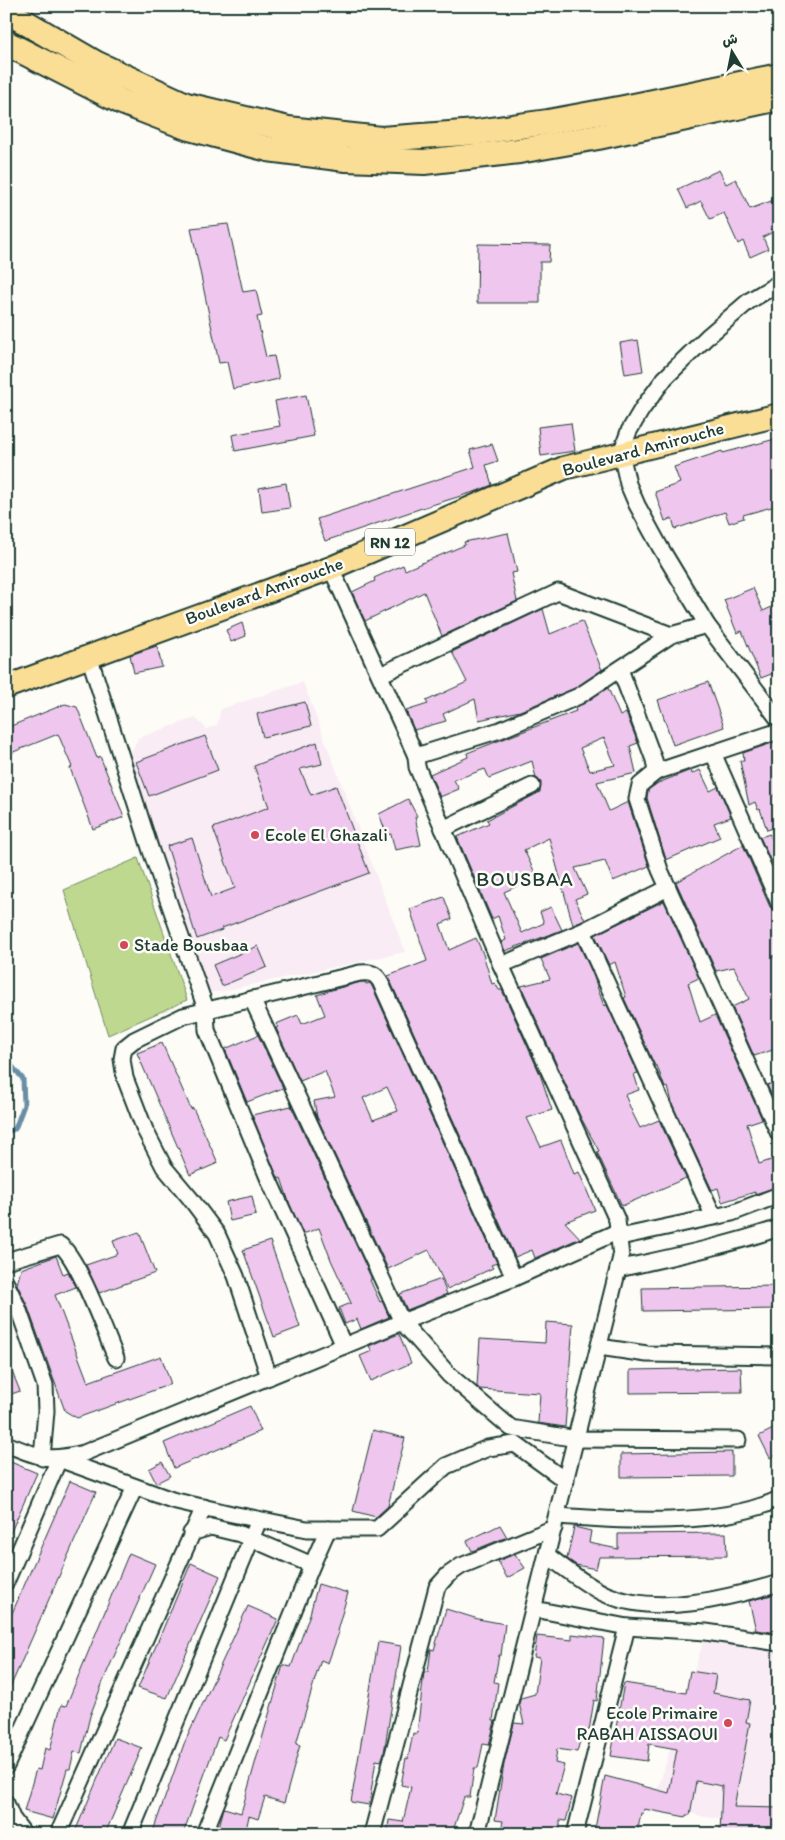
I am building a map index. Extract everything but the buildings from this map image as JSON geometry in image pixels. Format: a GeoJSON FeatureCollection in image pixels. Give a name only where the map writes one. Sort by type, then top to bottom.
{"type":"FeatureCollection","features":[{"type":"Feature","properties":{"kind":"highway"},"geometry":{"type":"LineString","coordinates":[[6,11],[97,64],[186,105],[288,129],[381,139],[477,132],[548,122],[779,76]]}},
{"type":"Feature","properties":{"kind":"highway"},"geometry":{"type":"LineString","coordinates":[[6,43],[122,102],[189,128],[268,149],[346,159],[424,162],[520,151],[598,137],[779,98]]}},
{"type":"Feature","properties":{"kind":"main road","name":"Boulevard Amirouche"},"geometry":{"type":"LineString","coordinates":[[6,687],[331,568],[564,468],[779,415]]}},
{"type":"Feature","properties":{"kind":"street"},"geometry":{"type":"LineString","coordinates":[[779,283],[749,301],[707,337],[665,378],[629,431],[620,453],[628,484],[637,505],[707,625],[779,720]]}},
{"type":"Feature","properties":{"kind":"street"},"geometry":{"type":"LineString","coordinates":[[331,568],[416,756],[417,767],[501,965],[617,1220],[619,1234],[621,1256],[618,1269],[548,1556],[477,1834]]}},
{"type":"Feature","properties":{"kind":"street"},"geometry":{"type":"LineString","coordinates":[[380,675],[558,592],[671,635]]}},
{"type":"Feature","properties":{"kind":"street"},"geometry":{"type":"LineString","coordinates":[[416,756],[500,730],[579,696],[671,635],[707,625]]}},
{"type":"Feature","properties":{"kind":"street"},"geometry":{"type":"LineString","coordinates":[[89,656],[151,851],[206,1010],[207,1030],[269,1180],[344,1346]]}},
{"type":"Feature","properties":{"kind":"street"},"geometry":{"type":"LineString","coordinates":[[620,669],[654,760],[656,772]]}},
{"type":"Feature","properties":{"kind":"street"},"geometry":{"type":"LineString","coordinates":[[779,731],[656,772],[640,785],[637,799],[660,870],[779,1134]]}},
{"type":"Feature","properties":{"kind":"street"},"geometry":{"type":"LineString","coordinates":[[713,753],[779,903]]}},
{"type":"Feature","properties":{"kind":"street"},"geometry":{"type":"LineString","coordinates":[[443,829],[532,786]]}},
{"type":"Feature","properties":{"kind":"street"},"geometry":{"type":"LineString","coordinates":[[501,965],[583,931],[668,888]]}},
{"type":"Feature","properties":{"kind":"street"},"geometry":{"type":"LineString","coordinates":[[583,931],[714,1217]]}},
{"type":"Feature","properties":{"kind":"street"},"geometry":{"type":"LineString","coordinates":[[269,1377],[236,1276],[217,1234],[164,1167],[145,1130],[125,1078],[122,1060],[124,1048],[134,1040],[182,1016],[360,974],[370,972],[376,975],[514,1278]]}},
{"type":"Feature","properties":{"kind":"street"},"geometry":{"type":"LineString","coordinates":[[252,999],[402,1322],[449,1376],[511,1428],[576,1439],[738,1440]]}},
{"type":"Feature","properties":{"kind":"street"},"geometry":{"type":"LineString","coordinates":[[58,1459],[84,1453],[619,1234],[732,1213],[779,1195]]}},
{"type":"Feature","properties":{"kind":"street"},"geometry":{"type":"LineString","coordinates":[[618,1269],[708,1249],[779,1228]]}},
{"type":"Feature","properties":{"kind":"street"},"geometry":{"type":"LineString","coordinates":[[6,1261],[52,1246],[60,1245],[64,1248],[76,1264],[116,1358]]}},
{"type":"Feature","properties":{"kind":"street"},"geometry":{"type":"LineString","coordinates":[[6,1282],[18,1308],[45,1385],[46,1411],[42,1458]]}},
{"type":"Feature","properties":{"kind":"street"},"geometry":{"type":"LineString","coordinates":[[599,1347],[648,1354],[779,1356]]}},
{"type":"Feature","properties":{"kind":"street"},"geometry":{"type":"LineString","coordinates":[[6,1444],[42,1458],[58,1459],[172,1500],[307,1529],[377,1529],[446,1466],[488,1448],[515,1444],[566,1481]]}},
{"type":"Feature","properties":{"kind":"street"},"geometry":{"type":"LineString","coordinates":[[6,1582],[58,1459]]}},
{"type":"Feature","properties":{"kind":"street"},"geometry":{"type":"LineString","coordinates":[[6,1766],[136,1487]]}},
{"type":"Feature","properties":{"kind":"street"},"geometry":{"type":"LineString","coordinates":[[372,1834],[437,1587],[448,1576],[461,1566],[556,1522],[666,1520],[724,1516],[779,1499]]}},
{"type":"Feature","properties":{"kind":"street"},"geometry":{"type":"LineString","coordinates":[[58,1834],[204,1507]]}},
{"type":"Feature","properties":{"kind":"street"},"geometry":{"type":"LineString","coordinates":[[130,1834],[259,1520]]}},
{"type":"Feature","properties":{"kind":"street"},"geometry":{"type":"LineString","coordinates":[[191,1533],[211,1526],[251,1538],[312,1565]]}},
{"type":"Feature","properties":{"kind":"street"},"geometry":{"type":"LineString","coordinates":[[204,1834],[328,1529]]}},
{"type":"Feature","properties":{"kind":"street"},"geometry":{"type":"LineString","coordinates":[[548,1556],[582,1581],[607,1594],[636,1602],[673,1604],[708,1600],[779,1583]]}},
{"type":"Feature","properties":{"kind":"street"},"geometry":{"type":"LineString","coordinates":[[534,1609],[627,1627],[706,1632],[779,1643]]}},
{"type":"Feature","properties":{"kind":"street"},"geometry":{"type":"LineString","coordinates":[[575,1834],[627,1627]]}},
{"type":"Feature","properties":{"kind":"street"},"geometry":{"type":"LineString","coordinates":[[6,1803],[12,1818],[24,1834]]}},
{"type":"Feature","properties":{"kind":"shaded area","name":"Ecole El Ghazali"},"geometry":{"type":"Polygon","coordinates":[[[303,682],[405,952],[218,992],[209,992],[204,990],[143,839],[155,832],[128,759],[138,738],[195,718],[207,729],[217,725],[221,709],[303,682]]]}},
{"type":"Feature","properties":{"kind":"shaded area","name":"Ecole Primaire RABAH AISSAOUI"},"geometry":{"type":"Polygon","coordinates":[[[706,1632],[779,1643],[779,1822],[704,1817],[654,1802],[706,1632]]]}},
{"type":"Feature","properties":{"kind":"green space","name":"Stade Bousbaa"},"geometry":{"type":"Polygon","coordinates":[[[138,858],[187,1000],[108,1035],[64,890],[138,858]]]}},
{"type":"Feature","properties":{"kind":"waterway"},"geometry":{"type":"LineString","coordinates":[[6,1059],[23,1079],[24,1105],[15,1129],[6,1132]]}},
{"type":"Feature","properties":{"kind":"place","name":"Ecole El Ghazali"},"geometry":{"type":"Point","coordinates":[255,835]}},
{"type":"Feature","properties":{"kind":"place","name":"Stade Bousbaa"},"geometry":{"type":"Point","coordinates":[124,945]}},
{"type":"Feature","properties":{"kind":"place","name":"Ecole Primaire RABAH AISSAOUI"},"geometry":{"type":"Point","coordinates":[728,1723]}},
{"type":"Feature","properties":{"kind":"district","name":"BOUSBAA"},"geometry":{"type":"Point","coordinates":[525,879]}}]}
